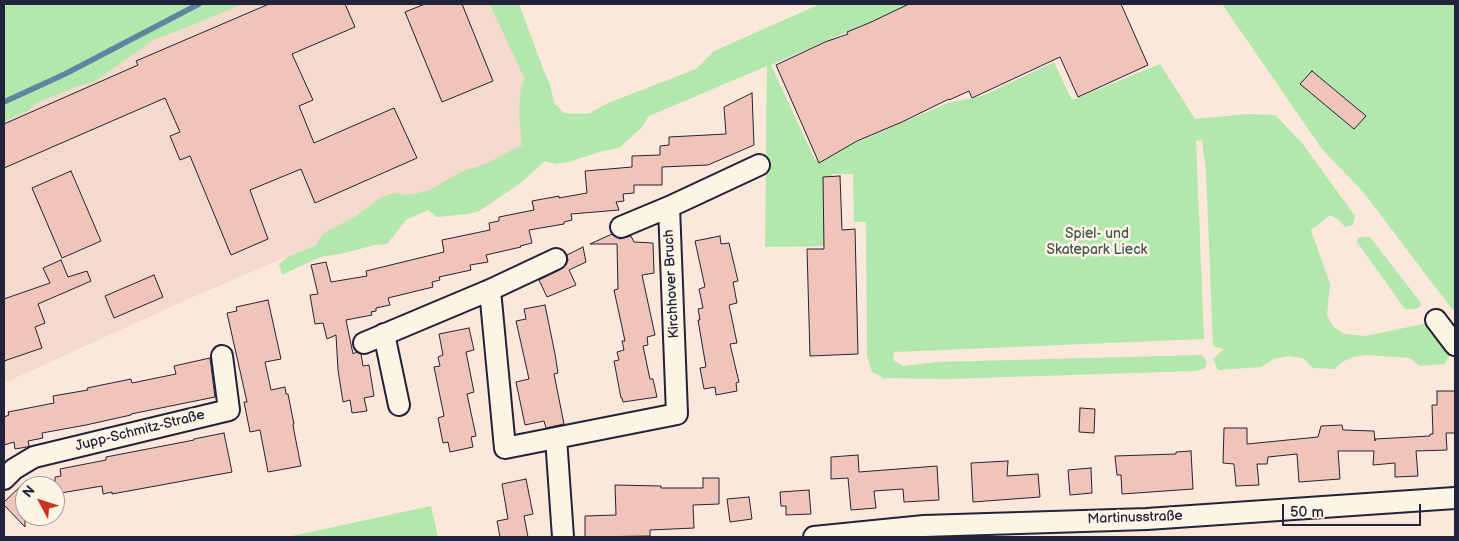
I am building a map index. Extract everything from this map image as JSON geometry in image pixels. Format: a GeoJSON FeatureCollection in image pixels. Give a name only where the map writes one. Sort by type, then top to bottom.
{"type":"FeatureCollection","features":[{"type":"Feature","properties":{"kind":"street"},"geometry":{"type":"LineString","coordinates":[[669,207],[759,165]]}},
{"type":"Feature","properties":{"kind":"street","name":"Kirchhover Bruch"},"geometry":{"type":"LineString","coordinates":[[556,438],[677,414],[669,207],[621,227]]}},
{"type":"Feature","properties":{"kind":"street"},"geometry":{"type":"LineString","coordinates":[[364,343],[490,290],[556,259]]}},
{"type":"Feature","properties":{"kind":"street"},"geometry":{"type":"LineString","coordinates":[[490,290],[505,448],[556,438],[563,537]]}},
{"type":"Feature","properties":{"kind":"street"},"geometry":{"type":"LineString","coordinates":[[1436,320],[1455,345]]}},
{"type":"Feature","properties":{"kind":"street"},"geometry":{"type":"LineString","coordinates":[[384,334],[399,405]]}},
{"type":"Feature","properties":{"kind":"street","name":"Jupp-Schmitz-Straße"},"geometry":{"type":"LineString","coordinates":[[4,479],[14,469],[34,457],[229,410],[222,356]]}},
{"type":"Feature","properties":{"kind":"street","name":"Martinusstraße"},"geometry":{"type":"LineString","coordinates":[[814,537],[924,526],[1147,519],[1455,498]]}},
{"type":"Feature","properties":{"kind":"shaded area"},"geometry":{"type":"Polygon","coordinates":[[[194,4],[499,4],[557,141],[186,300],[4,383],[4,93],[194,4]]]}},
{"type":"Feature","properties":{"kind":"green space"},"geometry":{"type":"Polygon","coordinates":[[[4,4],[242,4],[153,40],[94,82],[78,86],[36,103],[28,111],[4,121],[4,4]]]}},
{"type":"Feature","properties":{"kind":"green space","name":"Spiel- und Skatepark Lieck"},"geometry":{"type":"Polygon","coordinates":[[[490,4],[519,4],[550,84],[554,103],[564,113],[576,114],[590,113],[608,103],[696,69],[714,51],[820,4],[911,4],[771,65],[815,160],[948,103],[982,96],[1054,62],[1072,100],[1160,64],[1195,119],[1248,114],[1275,115],[1302,143],[1355,216],[1353,225],[1345,227],[1339,220],[1330,215],[1311,230],[1330,284],[1327,316],[1333,326],[1344,334],[1365,336],[1428,323],[1451,352],[1445,364],[1419,366],[1410,358],[1365,355],[1353,357],[1342,362],[1335,369],[1313,368],[1303,358],[1288,356],[1274,359],[1261,367],[1218,370],[1213,359],[1224,349],[1213,346],[1206,171],[1202,140],[1196,141],[1204,339],[894,352],[893,360],[903,366],[937,362],[1202,355],[1207,362],[1205,368],[1197,371],[947,379],[884,378],[872,372],[867,355],[866,222],[854,222],[853,174],[832,174],[833,246],[765,247],[767,66],[649,116],[641,128],[619,148],[599,152],[569,162],[556,164],[545,161],[522,182],[479,211],[437,217],[428,210],[406,220],[387,244],[320,257],[282,275],[279,264],[289,256],[316,245],[324,233],[356,216],[382,197],[394,193],[406,195],[428,191],[461,172],[485,164],[522,145],[519,113],[521,85],[525,80],[490,4]]]}},
{"type":"Feature","properties":{"kind":"green space"},"geometry":{"type":"Polygon","coordinates":[[[1222,4],[1455,4],[1455,310],[1452,309],[1364,193],[1322,149],[1222,4]]]}},
{"type":"Feature","properties":{"kind":"green space"},"geometry":{"type":"Polygon","coordinates":[[[1370,237],[1421,303],[1420,307],[1405,309],[1357,242],[1358,238],[1370,237]]]}},
{"type":"Feature","properties":{"kind":"green space"},"geometry":{"type":"Polygon","coordinates":[[[431,506],[438,537],[287,537],[431,506]]]}},
{"type":"Feature","properties":{"kind":"building"},"geometry":{"type":"Polygon","coordinates":[[[269,4],[345,4],[355,27],[292,54],[313,100],[299,106],[314,143],[394,108],[417,158],[315,203],[301,169],[250,190],[268,239],[231,255],[190,156],[180,160],[170,136],[180,132],[165,98],[4,168],[4,124],[138,65],[136,61],[269,4]]]}},
{"type":"Feature","properties":{"kind":"building"},"geometry":{"type":"Polygon","coordinates":[[[425,4],[462,4],[493,81],[442,102],[405,12],[425,4]]]}},
{"type":"Feature","properties":{"kind":"building"},"geometry":{"type":"Polygon","coordinates":[[[909,4],[1121,4],[1148,65],[1078,97],[1060,57],[972,98],[969,91],[949,99],[857,141],[819,163],[776,65],[825,42],[848,34],[847,32],[909,4]]]}},
{"type":"Feature","properties":{"kind":"building"},"geometry":{"type":"Polygon","coordinates":[[[1312,71],[1366,116],[1354,129],[1300,84],[1312,71]]]}},
{"type":"Feature","properties":{"kind":"building"},"geometry":{"type":"Polygon","coordinates":[[[752,93],[754,145],[708,165],[662,167],[662,185],[634,185],[634,193],[623,194],[624,201],[616,202],[619,210],[571,214],[572,220],[564,222],[564,224],[529,230],[532,243],[486,255],[488,262],[470,265],[471,270],[439,277],[440,280],[432,282],[433,287],[388,298],[390,305],[376,308],[376,311],[371,312],[372,315],[346,320],[353,354],[356,352],[361,354],[363,366],[369,365],[374,396],[364,398],[367,411],[352,413],[350,400],[343,402],[338,370],[336,335],[327,339],[323,323],[315,324],[310,295],[318,294],[311,265],[326,262],[331,282],[367,276],[366,271],[444,252],[442,240],[490,230],[489,223],[499,221],[499,217],[534,210],[532,201],[587,193],[585,171],[632,167],[632,156],[660,155],[660,146],[669,145],[669,137],[726,134],[724,107],[752,93]]]}},
{"type":"Feature","properties":{"kind":"building"},"geometry":{"type":"Polygon","coordinates":[[[71,171],[101,241],[62,258],[32,188],[71,171]]]}},
{"type":"Feature","properties":{"kind":"building"},"geometry":{"type":"Polygon","coordinates":[[[840,176],[842,230],[855,229],[858,354],[810,356],[807,249],[824,249],[823,177],[840,176]]]}},
{"type":"Feature","properties":{"kind":"building"},"geometry":{"type":"Polygon","coordinates":[[[612,234],[620,239],[631,236],[634,242],[653,243],[654,273],[642,275],[655,335],[647,337],[648,345],[643,346],[650,379],[653,379],[657,397],[623,402],[621,398],[614,361],[619,360],[617,352],[624,350],[622,341],[625,341],[614,290],[618,289],[617,244],[590,244],[612,234]]]}},
{"type":"Feature","properties":{"kind":"building"},"geometry":{"type":"Polygon","coordinates":[[[720,236],[721,244],[729,243],[738,281],[733,282],[737,303],[729,305],[737,343],[730,344],[739,382],[736,383],[737,391],[716,395],[715,387],[704,389],[700,368],[706,367],[698,320],[700,320],[698,309],[703,308],[699,289],[705,287],[695,241],[720,236]]]}},
{"type":"Feature","properties":{"kind":"building"},"geometry":{"type":"Polygon","coordinates":[[[583,247],[586,262],[569,270],[576,285],[547,297],[539,280],[561,269],[566,265],[567,255],[583,247]]]}},
{"type":"Feature","properties":{"kind":"building"},"geometry":{"type":"Polygon","coordinates":[[[61,260],[68,277],[87,271],[91,281],[38,304],[45,323],[35,327],[42,348],[4,361],[4,299],[50,283],[43,268],[61,260]]]}},
{"type":"Feature","properties":{"kind":"building"},"geometry":{"type":"Polygon","coordinates":[[[154,275],[163,297],[114,318],[105,296],[154,275]]]}},
{"type":"Feature","properties":{"kind":"building"},"geometry":{"type":"Polygon","coordinates":[[[268,300],[281,359],[265,362],[271,390],[285,387],[286,394],[288,394],[301,466],[268,472],[260,430],[250,432],[244,402],[247,402],[227,313],[237,311],[236,307],[268,300]]]}},
{"type":"Feature","properties":{"kind":"building"},"geometry":{"type":"Polygon","coordinates":[[[545,305],[555,354],[558,373],[554,374],[564,424],[546,428],[544,421],[525,425],[516,382],[529,379],[516,321],[526,319],[524,309],[545,305]]]}},
{"type":"Feature","properties":{"kind":"building"},"geometry":{"type":"Polygon","coordinates":[[[469,328],[474,350],[466,352],[474,392],[467,394],[476,436],[471,437],[473,447],[450,452],[448,442],[443,443],[438,418],[444,416],[434,367],[440,366],[438,357],[443,355],[439,334],[469,328]]]}},
{"type":"Feature","properties":{"kind":"building"},"geometry":{"type":"Polygon","coordinates":[[[210,358],[215,397],[42,433],[43,438],[28,441],[29,446],[27,447],[15,449],[14,442],[4,445],[4,417],[9,415],[8,412],[54,403],[53,396],[88,390],[87,388],[131,379],[132,383],[176,374],[174,366],[210,358]]]}},
{"type":"Feature","properties":{"kind":"building"},"geometry":{"type":"Polygon","coordinates":[[[1437,391],[1455,391],[1455,433],[1446,433],[1447,450],[1416,451],[1418,476],[1395,477],[1395,463],[1373,465],[1374,451],[1338,451],[1340,479],[1299,482],[1297,454],[1268,457],[1267,464],[1257,464],[1259,485],[1236,486],[1234,464],[1223,463],[1224,428],[1247,428],[1247,444],[1318,437],[1321,426],[1342,425],[1343,430],[1374,431],[1375,441],[1375,439],[1430,436],[1430,434],[1433,434],[1432,405],[1437,405],[1437,391]]]}},
{"type":"Feature","properties":{"kind":"building"},"geometry":{"type":"Polygon","coordinates":[[[1080,408],[1095,409],[1094,433],[1079,432],[1080,408]]]}},
{"type":"Feature","properties":{"kind":"building"},"geometry":{"type":"Polygon","coordinates":[[[224,433],[232,472],[112,494],[112,492],[103,494],[102,486],[65,492],[65,476],[61,476],[60,469],[106,460],[106,457],[224,433]]]}},
{"type":"Feature","properties":{"kind":"building"},"geometry":{"type":"Polygon","coordinates":[[[1191,451],[1193,489],[1122,494],[1121,475],[1117,475],[1115,456],[1176,454],[1176,452],[1191,451]]]}},
{"type":"Feature","properties":{"kind":"building"},"geometry":{"type":"Polygon","coordinates":[[[858,455],[859,472],[937,466],[939,500],[904,502],[903,489],[874,491],[876,508],[851,510],[848,478],[831,479],[831,457],[858,455]]]}},
{"type":"Feature","properties":{"kind":"building"},"geometry":{"type":"Polygon","coordinates":[[[1008,461],[1007,476],[1038,474],[1040,497],[973,502],[971,463],[1008,461]]]}},
{"type":"Feature","properties":{"kind":"building"},"geometry":{"type":"Polygon","coordinates":[[[1091,468],[1092,493],[1070,495],[1068,470],[1091,468]]]}},
{"type":"Feature","properties":{"kind":"building"},"geometry":{"type":"Polygon","coordinates":[[[703,478],[719,478],[719,504],[693,505],[694,528],[650,530],[650,536],[585,537],[585,516],[616,515],[615,485],[703,488],[703,478]]]}},
{"type":"Feature","properties":{"kind":"building"},"geometry":{"type":"Polygon","coordinates":[[[526,479],[533,514],[524,516],[528,537],[500,537],[497,521],[508,519],[502,484],[526,479]]]}},
{"type":"Feature","properties":{"kind":"building"},"geometry":{"type":"Polygon","coordinates":[[[809,490],[811,514],[786,515],[786,506],[781,506],[780,492],[809,490]]]}},
{"type":"Feature","properties":{"kind":"building"},"geometry":{"type":"Polygon","coordinates":[[[15,492],[15,517],[4,505],[4,502],[15,492]]]}},
{"type":"Feature","properties":{"kind":"building"},"geometry":{"type":"Polygon","coordinates":[[[749,497],[752,519],[730,522],[727,499],[749,497]]]}},
{"type":"Feature","properties":{"kind":"waterway"},"geometry":{"type":"LineString","coordinates":[[4,102],[65,74],[199,4]]}}]}
